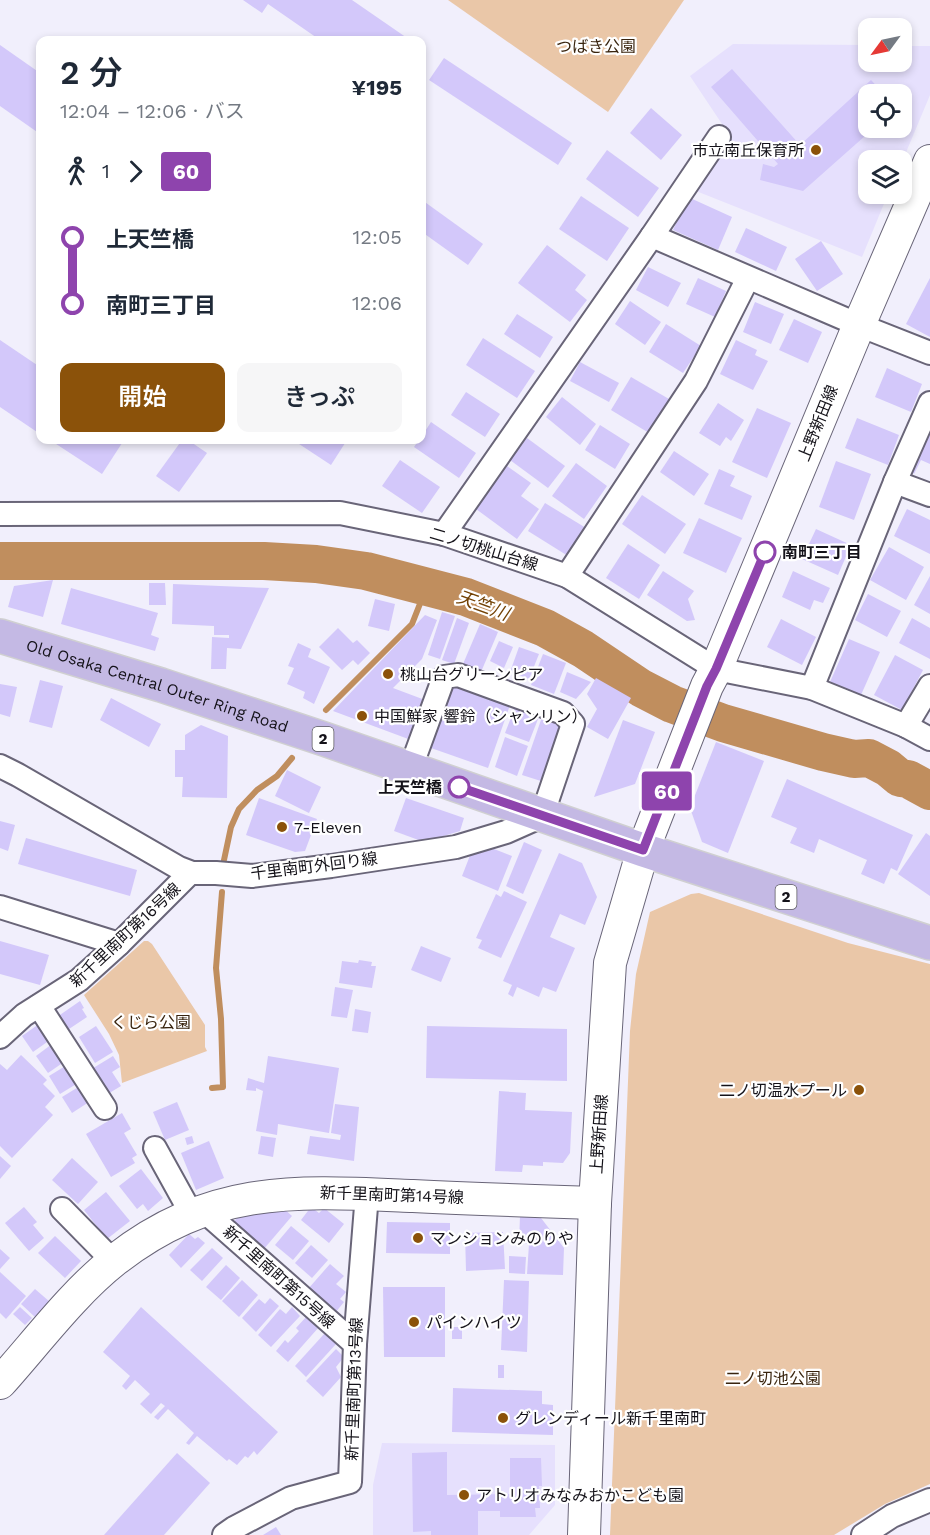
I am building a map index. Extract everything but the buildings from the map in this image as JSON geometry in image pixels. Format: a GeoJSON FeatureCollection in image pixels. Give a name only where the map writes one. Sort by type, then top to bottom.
{"type":"FeatureCollection","features":[{"type":"Feature","properties":{"kind":"main road","name":"Old Osaka Central Outer Ring Road"},"geometry":{"type":"LineString","coordinates":[[0,636],[161,685],[643,850],[930,943]]}},
{"type":"Feature","properties":{"kind":"street"},"geometry":{"type":"LineString","coordinates":[[444,534],[719,137]]}},
{"type":"Feature","properties":{"kind":"street","name":"上野新田線"},"geometry":{"type":"LineString","coordinates":[[584,1535],[595,1203],[610,963],[643,850],[712,677],[930,161]]}},
{"type":"Feature","properties":{"kind":"street"},"geometry":{"type":"LineString","coordinates":[[652,236],[930,353]]}},
{"type":"Feature","properties":{"kind":"street"},"geometry":{"type":"LineString","coordinates":[[567,576],[696,381],[748,278]]}},
{"type":"Feature","properties":{"kind":"street"},"geometry":{"type":"LineString","coordinates":[[812,688],[895,482],[930,403]]}},
{"type":"Feature","properties":{"kind":"street"},"geometry":{"type":"LineString","coordinates":[[895,482],[930,495]]}},
{"type":"Feature","properties":{"kind":"street","name":"二ノ切桃山台線"},"geometry":{"type":"LineString","coordinates":[[0,514],[340,513],[444,534],[567,576],[712,677],[812,688],[906,726],[930,739]]}},
{"type":"Feature","properties":{"kind":"street"},"geometry":{"type":"LineString","coordinates":[[410,770],[444,676],[458,675],[563,713],[573,724],[542,816]]}},
{"type":"Feature","properties":{"kind":"street"},"geometry":{"type":"LineString","coordinates":[[906,726],[930,686]]}},
{"type":"Feature","properties":{"kind":"street","name":"千里南町外回り線"},"geometry":{"type":"LineString","coordinates":[[0,766],[190,873],[252,876],[456,847],[506,832],[542,816]]}},
{"type":"Feature","properties":{"kind":"street","name":"新千里南町第16号線"},"geometry":{"type":"LineString","coordinates":[[0,1037],[21,1018],[72,985],[119,944],[190,873]]}},
{"type":"Feature","properties":{"kind":"street"},"geometry":{"type":"LineString","coordinates":[[0,907],[119,944]]}},
{"type":"Feature","properties":{"kind":"street"},"geometry":{"type":"LineString","coordinates":[[39,1006],[105,1108]]}},
{"type":"Feature","properties":{"kind":"street"},"geometry":{"type":"LineString","coordinates":[[155,1148],[198,1213]]}},
{"type":"Feature","properties":{"kind":"street","name":"新千里南町第14号線"},"geometry":{"type":"LineString","coordinates":[[0,1383],[90,1282],[113,1261],[151,1235],[198,1213],[237,1200],[316,1192],[595,1203]]}},
{"type":"Feature","properties":{"kind":"street","name":"新千里南町第13号線"},"geometry":{"type":"LineString","coordinates":[[224,1535],[291,1498],[350,1482],[355,1344],[367,1194]]}},
{"type":"Feature","properties":{"kind":"street"},"geometry":{"type":"LineString","coordinates":[[62,1209],[113,1261]]}},
{"type":"Feature","properties":{"kind":"street","name":"新千里南町第15号線"},"geometry":{"type":"LineString","coordinates":[[198,1213],[355,1344]]}},
{"type":"Feature","properties":{"kind":"street"},"geometry":{"type":"LineString","coordinates":[[863,1535],[892,1516],[930,1500]]}},
{"type":"Feature","properties":{"kind":"shaded area","name":"市立南丘保育所"},"geometry":{"type":"Polygon","coordinates":[[[733,44],[858,45],[858,72],[912,72],[912,46],[930,46],[930,95],[907,150],[858,150],[858,204],[884,204],[862,257],[696,191],[732,139],[690,76],[733,44]]]}},
{"type":"Feature","properties":{"kind":"shaded area","name":"アトリオみなみおかこども園"},"geometry":{"type":"Polygon","coordinates":[[[382,1443],[555,1445],[555,1505],[529,1535],[373,1535],[373,1485],[382,1443]]]}},
{"type":"Feature","properties":{"kind":"green space","name":"つばき公園"},"geometry":{"type":"Polygon","coordinates":[[[448,0],[684,0],[608,112],[448,0]]]}},
{"type":"Feature","properties":{"kind":"green space","name":"二ノ切池公園"},"geometry":{"type":"Polygon","coordinates":[[[699,893],[848,943],[930,964],[930,1484],[885,1504],[834,1535],[610,1535],[630,1031],[636,974],[650,912],[691,894],[699,893]]]}},
{"type":"Feature","properties":{"kind":"green space","name":"くじら公園"},"geometry":{"type":"Polygon","coordinates":[[[144,941],[152,944],[205,1025],[207,1051],[122,1083],[119,1055],[109,1034],[84,995],[144,941]]]}},
{"type":"Feature","properties":{"kind":"waterway","name":"天竺川"},"geometry":{"type":"LineString","coordinates":[[0,561],[264,561],[316,564],[366,571],[466,597],[545,628],[583,649],[641,688],[672,704],[723,723],[823,752],[854,759],[869,758],[888,768],[900,778],[908,779],[930,791]]}},
{"type":"Feature","properties":{"kind":"waterway"},"geometry":{"type":"LineString","coordinates":[[326,710],[412,624],[427,586]]}},
{"type":"Feature","properties":{"kind":"waterway"},"geometry":{"type":"LineString","coordinates":[[224,860],[231,827],[239,809],[257,790],[277,776],[292,758]]}},
{"type":"Feature","properties":{"kind":"waterway"},"geometry":{"type":"LineString","coordinates":[[212,1088],[223,1087],[221,1019],[216,968],[222,892]]}},
{"type":"Feature","properties":{"kind":"bus line","name":"60"},"geometry":{"type":"LineString","coordinates":[[459,787],[643,850],[707,686],[765,552]]}},
{"type":"Feature","properties":{"kind":"place","name":"市立南丘保育所"},"geometry":{"type":"Point","coordinates":[816,150]}},
{"type":"Feature","properties":{"kind":"place","name":"南町三丁目"},"geometry":{"type":"Point","coordinates":[765,552]}},
{"type":"Feature","properties":{"kind":"place","name":"桃山台グリーンピア"},"geometry":{"type":"Point","coordinates":[388,674]}},
{"type":"Feature","properties":{"kind":"place","name":"中国鮮家 響鈴（シャンリン）"},"geometry":{"type":"Point","coordinates":[362,716]}},
{"type":"Feature","properties":{"kind":"place","name":"上天竺橋"},"geometry":{"type":"Point","coordinates":[459,787]}},
{"type":"Feature","properties":{"kind":"place","name":"7-Eleven"},"geometry":{"type":"Point","coordinates":[282,827]}},
{"type":"Feature","properties":{"kind":"place","name":"二ノ切温水プール"},"geometry":{"type":"Point","coordinates":[859,1090]}},
{"type":"Feature","properties":{"kind":"place","name":"マンションみのりや"},"geometry":{"type":"Point","coordinates":[418,1238]}},
{"type":"Feature","properties":{"kind":"place","name":"パインハイツ"},"geometry":{"type":"Point","coordinates":[414,1322]}},
{"type":"Feature","properties":{"kind":"place","name":"グレンディール新千里南町"},"geometry":{"type":"Point","coordinates":[503,1418]}},
{"type":"Feature","properties":{"kind":"place","name":"アトリオみなみおかこども園"},"geometry":{"type":"Point","coordinates":[464,1495]}}]}
